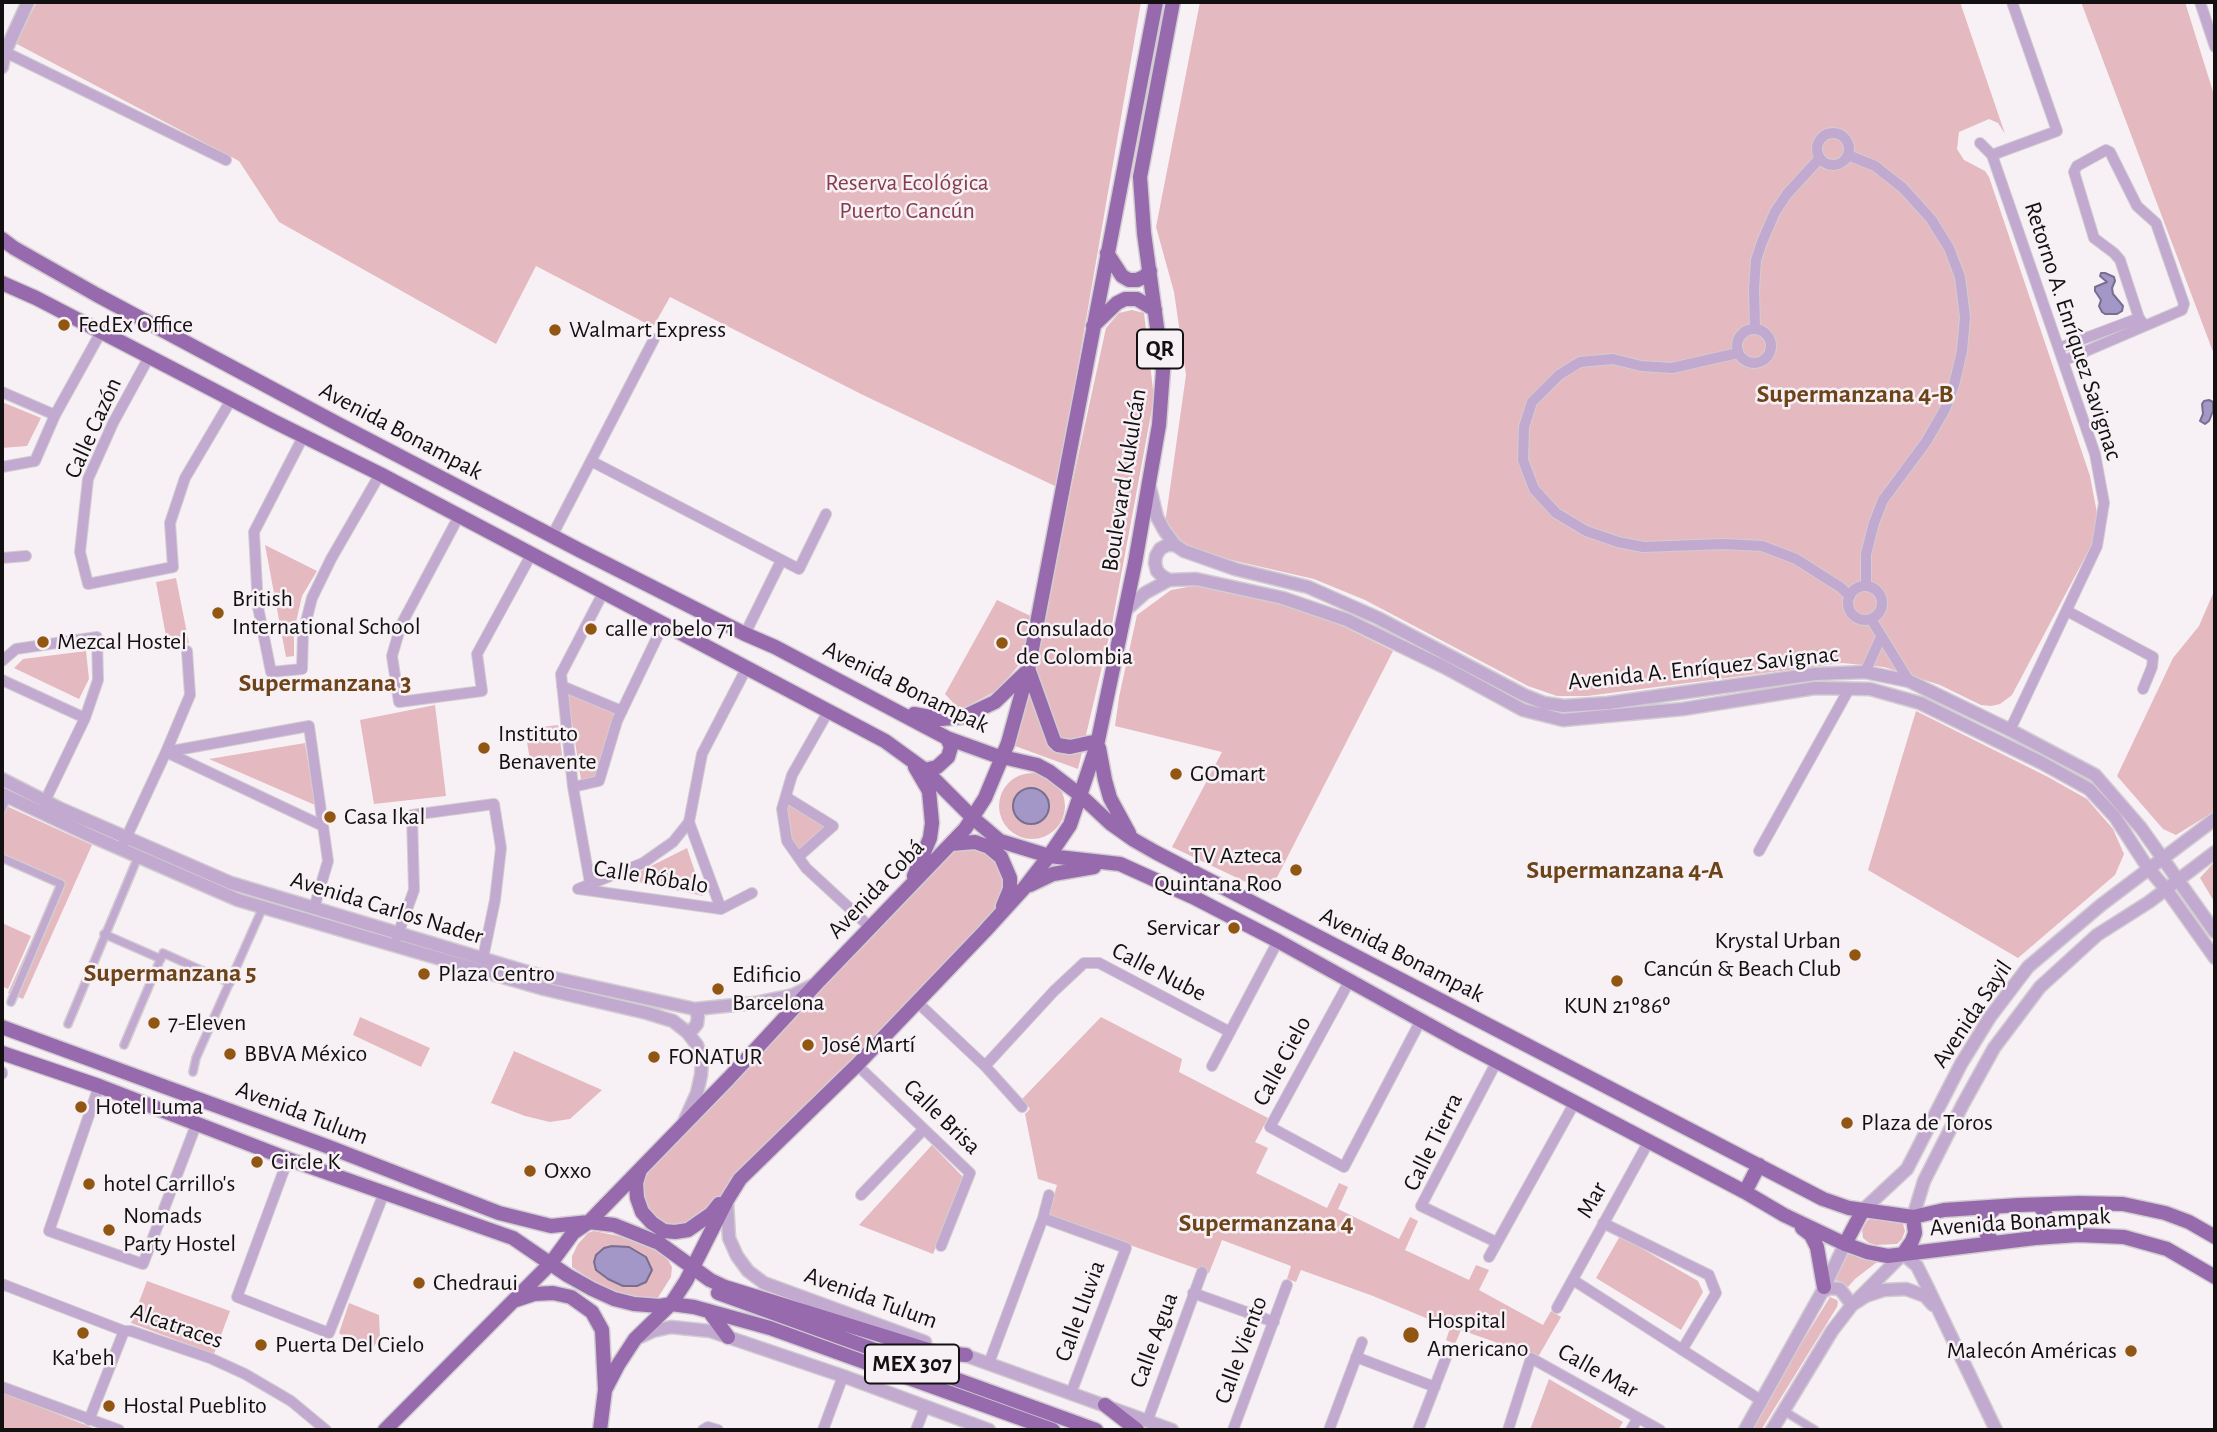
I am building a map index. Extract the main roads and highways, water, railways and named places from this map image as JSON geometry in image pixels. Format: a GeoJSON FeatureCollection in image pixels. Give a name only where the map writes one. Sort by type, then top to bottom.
{"type":"FeatureCollection","features":[{"type":"Feature","properties":{"kind":"main road"},"geometry":{"type":"LineString","coordinates":[[1003,757],[1028,670],[1156,2]]}},
{"type":"Feature","properties":{"kind":"main road","name":"Boulevard Kukulcán"},"geometry":{"type":"LineString","coordinates":[[1073,816],[1098,740],[1159,425],[1163,372],[1140,177],[1173,2]]}},
{"type":"Feature","properties":{"kind":"main road"},"geometry":{"type":"LineString","coordinates":[[2,231],[6,244]]}},
{"type":"Feature","properties":{"kind":"main road","name":"Avenida Bonampak"},"geometry":{"type":"LineString","coordinates":[[6,244],[552,536],[775,647],[947,738],[1050,772],[1134,840],[1823,1199],[1849,1208],[1913,1217],[1944,1210],[2079,1203],[2123,1204],[2165,1213],[2189,1222],[2215,1237]]}},
{"type":"Feature","properties":{"kind":"main road"},"geometry":{"type":"LineString","coordinates":[[1107,253],[1122,276],[1129,279],[1137,280],[1150,271]]}},
{"type":"Feature","properties":{"kind":"main road","name":"Avenida Bonampak"},"geometry":{"type":"LineString","coordinates":[[2,283],[380,474],[885,741],[925,770],[1000,841],[1049,856],[1120,864],[1193,897],[1784,1215],[1845,1244],[1879,1255],[2035,1238],[2078,1235],[2124,1237],[2167,1249],[2215,1276]]}},
{"type":"Feature","properties":{"kind":"main road"},"geometry":{"type":"LineString","coordinates":[[2,292],[36,298]]}},
{"type":"Feature","properties":{"kind":"main road"},"geometry":{"type":"LineString","coordinates":[[1093,326],[1117,303],[1125,299],[1137,299],[1155,310]]}},
{"type":"Feature","properties":{"kind":"main road"},"geometry":{"type":"LineString","coordinates":[[901,712],[941,719],[962,718],[995,702],[1028,670]]}},
{"type":"Feature","properties":{"kind":"main road"},"geometry":{"type":"LineString","coordinates":[[1028,670],[1054,741],[1058,745],[1070,747],[1098,740],[1110,798],[1134,840]]}},
{"type":"Feature","properties":{"kind":"main road"},"geometry":{"type":"LineString","coordinates":[[925,770],[946,761],[951,747],[947,738]]}},
{"type":"Feature","properties":{"kind":"main road"},"geometry":{"type":"LineString","coordinates":[[907,889],[925,853],[932,823],[929,791],[909,757]]}},
{"type":"Feature","properties":{"kind":"main road","name":"Avenida Cobá"},"geometry":{"type":"LineString","coordinates":[[551,1263],[573,1233],[589,1222],[951,844],[973,818],[994,781],[1003,757]]}},
{"type":"Feature","properties":{"kind":"main road"},"geometry":{"type":"LineString","coordinates":[[994,781],[1003,773],[1028,763]]}},
{"type":"Feature","properties":{"kind":"main road"},"geometry":{"type":"LineString","coordinates":[[641,1168],[636,1183],[642,1212],[664,1231],[688,1230],[711,1214],[740,1179],[857,1065],[1025,887],[1065,834],[1073,816],[1062,780]]}},
{"type":"Feature","properties":{"kind":"main road"},"geometry":{"type":"LineString","coordinates":[[985,797],[984,807],[990,833]]}},
{"type":"Feature","properties":{"kind":"main road"},"geometry":{"type":"LineString","coordinates":[[1025,849],[1048,843],[1065,834]]}},
{"type":"Feature","properties":{"kind":"main road"},"geometry":{"type":"LineString","coordinates":[[951,844],[968,841],[982,844],[993,849],[1004,862],[1010,878],[1010,889],[1006,902],[993,923]]}},
{"type":"Feature","properties":{"kind":"main road"},"geometry":{"type":"LineString","coordinates":[[1025,887],[1053,874],[1120,864]]}},
{"type":"Feature","properties":{"kind":"main road"},"geometry":{"type":"LineString","coordinates":[[1193,897],[1204,890],[1203,878]]}},
{"type":"Feature","properties":{"kind":"main road"},"geometry":{"type":"LineString","coordinates":[[1243,922],[1240,916],[1241,908],[1247,903],[1253,903]]}},
{"type":"Feature","properties":{"kind":"main road","name":"Avenida Tulum"},"geometry":{"type":"LineString","coordinates":[[2,1027],[188,1094],[499,1213],[551,1226],[589,1222],[614,1225],[659,1243],[693,1267],[709,1287],[729,1298],[1096,1430]]}},
{"type":"Feature","properties":{"kind":"main road","name":"Avenida Tulum"},"geometry":{"type":"LineString","coordinates":[[2,1053],[99,1086],[288,1159],[513,1238],[592,1289],[614,1298],[634,1304],[671,1304]]}},
{"type":"Feature","properties":{"kind":"main road"},"geometry":{"type":"LineString","coordinates":[[1745,1192],[1759,1165]]}},
{"type":"Feature","properties":{"kind":"main road"},"geometry":{"type":"LineString","coordinates":[[605,1390],[635,1339],[671,1304],[740,1179]]}},
{"type":"Feature","properties":{"kind":"main road"},"geometry":{"type":"LineString","coordinates":[[2035,1238],[2046,1223],[2045,1213],[2039,1205]]}},
{"type":"Feature","properties":{"kind":"main road"},"geometry":{"type":"LineString","coordinates":[[1994,1243],[1987,1235],[1985,1224],[1987,1216],[1996,1207]]}},
{"type":"Feature","properties":{"kind":"main road"},"geometry":{"type":"LineString","coordinates":[[1845,1244],[1863,1210]]}},
{"type":"Feature","properties":{"kind":"main road"},"geometry":{"type":"LineString","coordinates":[[1784,1215],[1811,1235],[1817,1247],[1823,1290]]}},
{"type":"Feature","properties":{"kind":"main road"},"geometry":{"type":"LineString","coordinates":[[1903,1254],[1915,1233],[1913,1217]]}},
{"type":"Feature","properties":{"kind":"main road"},"geometry":{"type":"LineString","coordinates":[[526,1245],[537,1236],[539,1223]]}},
{"type":"Feature","properties":{"kind":"main road"},"geometry":{"type":"LineString","coordinates":[[385,1430],[551,1263]]}},
{"type":"Feature","properties":{"kind":"main road"},"geometry":{"type":"LineString","coordinates":[[693,1267],[725,1287],[938,1353],[966,1356]]}},
{"type":"Feature","properties":{"kind":"main road"},"geometry":{"type":"LineString","coordinates":[[514,1301],[534,1294],[553,1293],[571,1297],[592,1312],[602,1330],[605,1390],[600,1430]]}},
{"type":"Feature","properties":{"kind":"main road","name":"MEX 307"},"geometry":{"type":"LineString","coordinates":[[671,1304],[709,1311],[795,1337],[1052,1430]]}},
{"type":"Feature","properties":{"kind":"main road"},"geometry":{"type":"LineString","coordinates":[[709,1311],[728,1336]]}},
{"type":"Feature","properties":{"kind":"main road"},"geometry":{"type":"LineString","coordinates":[[1105,1405],[1142,1426]]}},
{"type":"Feature","properties":{"kind":"main road"},"geometry":{"type":"LineString","coordinates":[[1018,1418],[1043,1430]]}},
{"type":"Feature","properties":{"kind":"place","name":"FedEx Office"},"geometry":{"type":"Point","coordinates":[64,325]}},
{"type":"Feature","properties":{"kind":"place","name":"Walmart Express"},"geometry":{"type":"Point","coordinates":[555,330]}},
{"type":"Feature","properties":{"kind":"place","name":"British International School"},"geometry":{"type":"Point","coordinates":[218,613]}},
{"type":"Feature","properties":{"kind":"place","name":"calle robelo 71"},"geometry":{"type":"Point","coordinates":[591,629]}},
{"type":"Feature","properties":{"kind":"place","name":"Mezcal Hostel"},"geometry":{"type":"Point","coordinates":[43,642]}},
{"type":"Feature","properties":{"kind":"place","name":"Consulado de Colombia"},"geometry":{"type":"Point","coordinates":[1002,643]}},
{"type":"Feature","properties":{"kind":"place","name":"Instituto Benavente"},"geometry":{"type":"Point","coordinates":[484,748]}},
{"type":"Feature","properties":{"kind":"place","name":"GOmart"},"geometry":{"type":"Point","coordinates":[1176,774]}},
{"type":"Feature","properties":{"kind":"place","name":"Casa Ikal"},"geometry":{"type":"Point","coordinates":[330,817]}},
{"type":"Feature","properties":{"kind":"place","name":"TV Azteca Quintana Roo"},"geometry":{"type":"Point","coordinates":[1296,870]}},
{"type":"Feature","properties":{"kind":"place","name":"Servicar"},"geometry":{"type":"Point","coordinates":[1234,928]}},
{"type":"Feature","properties":{"kind":"place","name":"Krystal Urban Cancún & Beach Club"},"geometry":{"type":"Point","coordinates":[1855,955]}},
{"type":"Feature","properties":{"kind":"place","name":"Plaza Centro"},"geometry":{"type":"Point","coordinates":[424,974]}},
{"type":"Feature","properties":{"kind":"place","name":"KUN 21º86º"},"geometry":{"type":"Point","coordinates":[1617,981]}},
{"type":"Feature","properties":{"kind":"place","name":"Edificio Barcelona"},"geometry":{"type":"Point","coordinates":[718,989]}},
{"type":"Feature","properties":{"kind":"place","name":"7-Eleven"},"geometry":{"type":"Point","coordinates":[154,1023]}},
{"type":"Feature","properties":{"kind":"place","name":"José Martí"},"geometry":{"type":"Point","coordinates":[808,1045]}},
{"type":"Feature","properties":{"kind":"place","name":"BBVA México"},"geometry":{"type":"Point","coordinates":[230,1054]}},
{"type":"Feature","properties":{"kind":"place","name":"FONATUR"},"geometry":{"type":"Point","coordinates":[654,1057]}},
{"type":"Feature","properties":{"kind":"place","name":"Hotel Luma"},"geometry":{"type":"Point","coordinates":[81,1107]}},
{"type":"Feature","properties":{"kind":"place","name":"Plaza de Toros"},"geometry":{"type":"Point","coordinates":[1847,1123]}},
{"type":"Feature","properties":{"kind":"place","name":"Circle K"},"geometry":{"type":"Point","coordinates":[257,1162]}},
{"type":"Feature","properties":{"kind":"place","name":"Oxxo"},"geometry":{"type":"Point","coordinates":[530,1171]}},
{"type":"Feature","properties":{"kind":"place","name":"hotel Carrillo's"},"geometry":{"type":"Point","coordinates":[89,1184]}},
{"type":"Feature","properties":{"kind":"place","name":"Nomads Party Hostel"},"geometry":{"type":"Point","coordinates":[109,1230]}},
{"type":"Feature","properties":{"kind":"place","name":"Chedraui"},"geometry":{"type":"Point","coordinates":[419,1283]}},
{"type":"Feature","properties":{"kind":"place","name":"Ka'beh"},"geometry":{"type":"Point","coordinates":[83,1333]}},
{"type":"Feature","properties":{"kind":"place","name":"Hospital Americano"},"geometry":{"type":"Point","coordinates":[1411,1335]}},
{"type":"Feature","properties":{"kind":"place","name":"Puerta Del Cielo"},"geometry":{"type":"Point","coordinates":[261,1345]}},
{"type":"Feature","properties":{"kind":"place","name":"Malecón Américas"},"geometry":{"type":"Point","coordinates":[2131,1351]}},
{"type":"Feature","properties":{"kind":"place","name":"Hostal Pueblito"},"geometry":{"type":"Point","coordinates":[109,1406]}},
{"type":"Feature","properties":{"kind":"district","name":"Supermanzana 4-B"},"geometry":{"type":"Point","coordinates":[1855,394]}},
{"type":"Feature","properties":{"kind":"district","name":"Supermanzana 3"},"geometry":{"type":"Point","coordinates":[325,683]}},
{"type":"Feature","properties":{"kind":"district","name":"Supermanzana 4-A"},"geometry":{"type":"Point","coordinates":[1625,870]}},
{"type":"Feature","properties":{"kind":"district","name":"Supermanzana 5"},"geometry":{"type":"Point","coordinates":[170,973]}},
{"type":"Feature","properties":{"kind":"district","name":"Supermanzana 4"},"geometry":{"type":"Point","coordinates":[1266,1223]}},
{"type":"Feature","properties":{"kind":"park label","name":"Reserva Ecológica Puerto Cancún"},"geometry":{"type":"Point","coordinates":[907,197]}}]}
